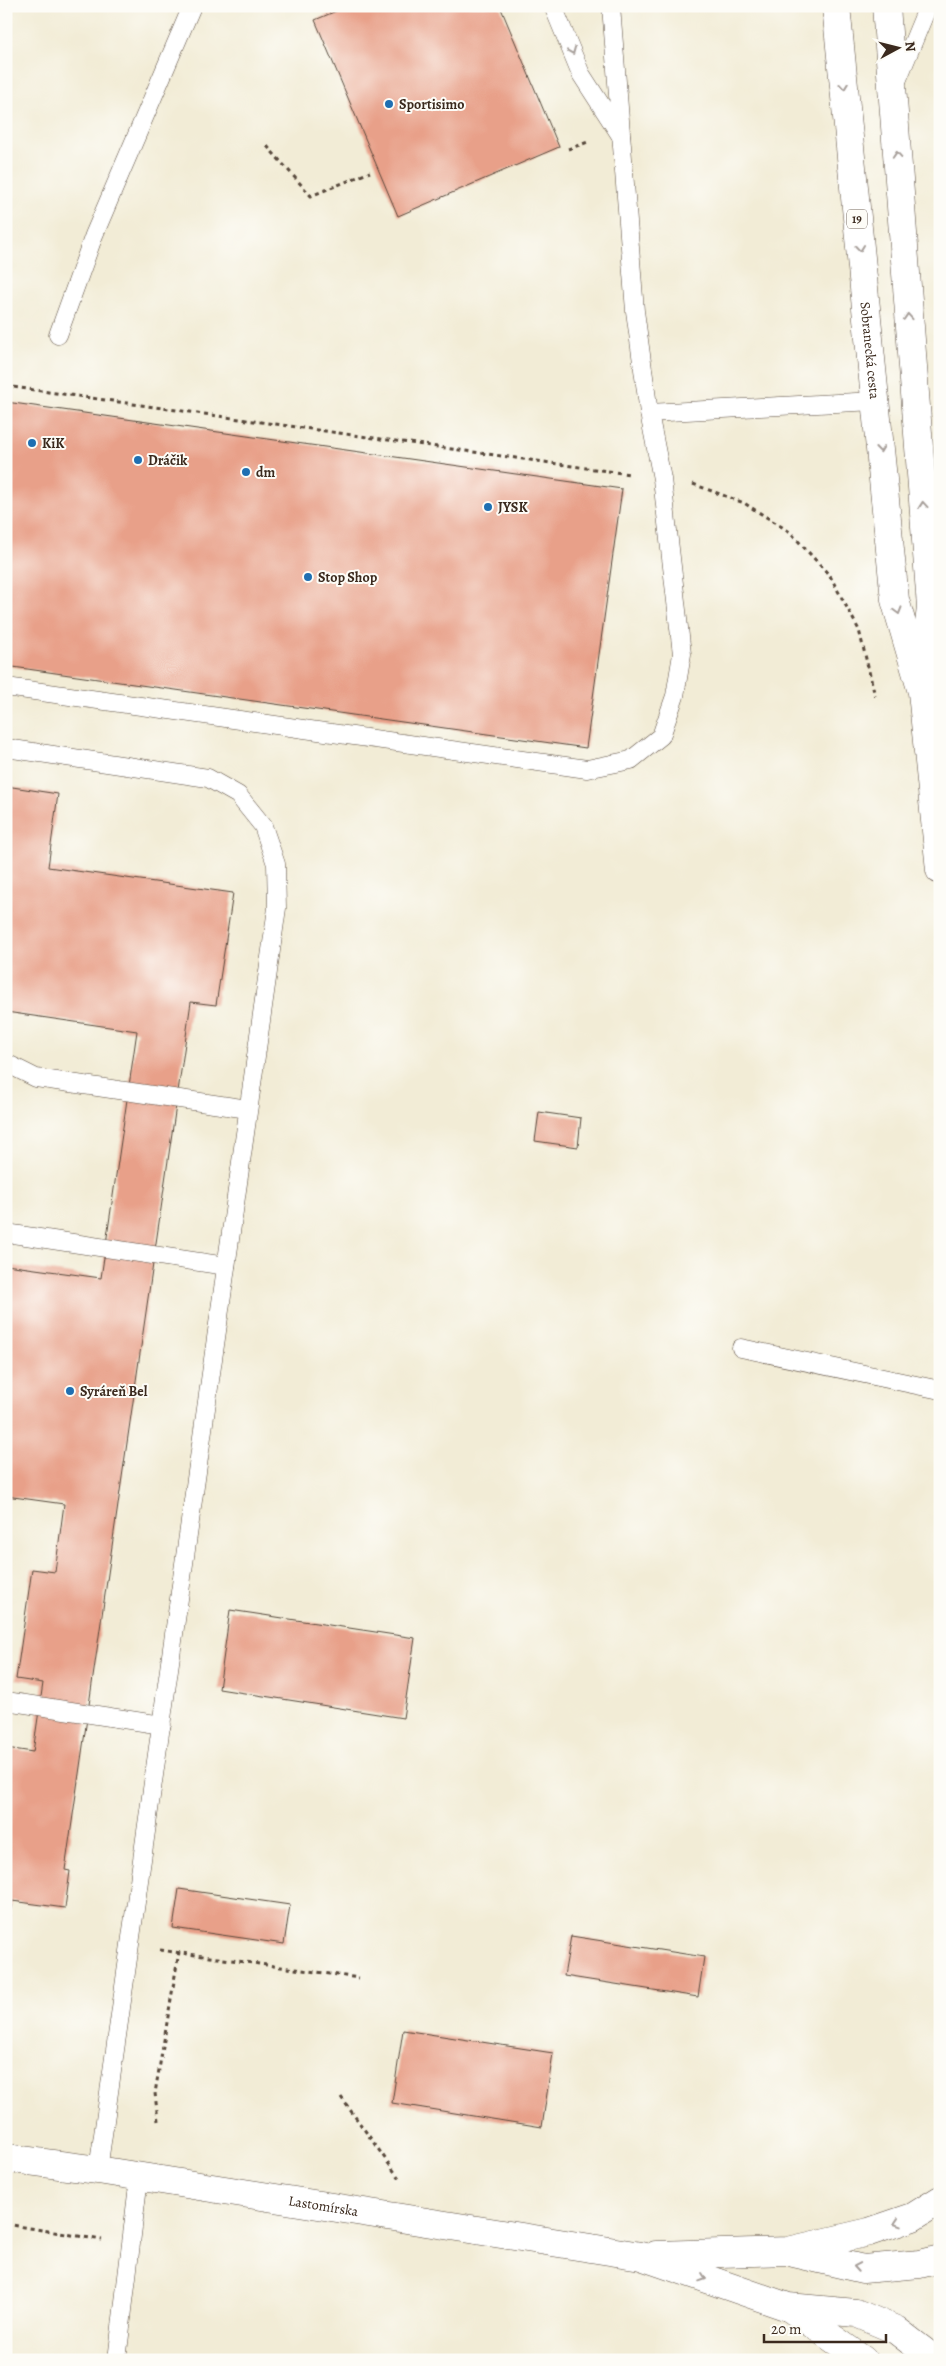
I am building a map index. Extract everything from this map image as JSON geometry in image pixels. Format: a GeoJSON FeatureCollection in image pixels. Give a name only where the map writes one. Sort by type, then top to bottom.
{"type":"FeatureCollection","features":[{"type":"Feature","properties":{"kind":"main road","name":"Sobranecká cesta"},"geometry":{"type":"LineString","coordinates":[[836,6],[895,600],[922,692],[940,870]]}},
{"type":"Feature","properties":{"kind":"main road","name":"Sobranecká cesta"},"geometry":{"type":"LineString","coordinates":[[886,6],[931,607],[922,692]]}},
{"type":"Feature","properties":{"kind":"main road","name":"Lastomírska"},"geometry":{"type":"LineString","coordinates":[[6,2158],[139,2176],[640,2256]]}},
{"type":"Feature","properties":{"kind":"main road"},"geometry":{"type":"LineString","coordinates":[[640,2256],[788,2252],[869,2232],[913,2218],[940,2200]]}},
{"type":"Feature","properties":{"kind":"main road"},"geometry":{"type":"LineString","coordinates":[[788,2252],[863,2269],[920,2264],[940,2259]]}},
{"type":"Feature","properties":{"kind":"main road"},"geometry":{"type":"LineString","coordinates":[[640,2256],[788,2307],[856,2313],[896,2330],[935,2360]]}},
{"type":"Feature","properties":{"kind":"main road"},"geometry":{"type":"LineString","coordinates":[[788,2307],[863,2360]]}},
{"type":"Feature","properties":{"kind":"lane"},"geometry":{"type":"LineString","coordinates":[[58,335],[94,235],[192,6]]}},
{"type":"Feature","properties":{"kind":"lane"},"geometry":{"type":"LineString","coordinates":[[553,6],[581,74],[622,137]]}},
{"type":"Feature","properties":{"kind":"lane"},"geometry":{"type":"LineString","coordinates":[[6,687],[587,769],[631,760],[661,736],[675,696],[682,654],[662,479],[649,413],[636,311],[612,6]]}},
{"type":"Feature","properties":{"kind":"lane"},"geometry":{"type":"LineString","coordinates":[[893,91],[928,6]]}},
{"type":"Feature","properties":{"kind":"lane"},"geometry":{"type":"LineString","coordinates":[[649,413],[875,401]]}},
{"type":"Feature","properties":{"kind":"lane"},"geometry":{"type":"LineString","coordinates":[[6,748],[208,778],[238,795],[263,826],[276,864],[277,908],[98,2170]]}},
{"type":"Feature","properties":{"kind":"lane"},"geometry":{"type":"LineString","coordinates":[[6,1063],[36,1078],[248,1109]]}},
{"type":"Feature","properties":{"kind":"lane"},"geometry":{"type":"LineString","coordinates":[[6,1233],[226,1266]]}},
{"type":"Feature","properties":{"kind":"lane"},"geometry":{"type":"LineString","coordinates":[[741,1348],[940,1390]]}},
{"type":"Feature","properties":{"kind":"lane"},"geometry":{"type":"LineString","coordinates":[[6,1701],[162,1725]]}},
{"type":"Feature","properties":{"kind":"lane"},"geometry":{"type":"LineString","coordinates":[[117,2360],[139,2176]]}},
{"type":"Feature","properties":{"kind":"path"},"geometry":{"type":"LineString","coordinates":[[267,146],[311,196],[370,172]]}},
{"type":"Feature","properties":{"kind":"path"},"geometry":{"type":"LineString","coordinates":[[6,386],[636,475]]}},
{"type":"Feature","properties":{"kind":"path"},"geometry":{"type":"LineString","coordinates":[[690,483],[744,503],[790,532],[830,576],[858,630],[875,696]]}},
{"type":"Feature","properties":{"kind":"path"},"geometry":{"type":"LineString","coordinates":[[130,1946],[359,1978]]}},
{"type":"Feature","properties":{"kind":"path"},"geometry":{"type":"LineString","coordinates":[[158,2121],[155,2093],[179,1952]]}},
{"type":"Feature","properties":{"kind":"path"},"geometry":{"type":"LineString","coordinates":[[341,2098],[399,2178]]}},
{"type":"Feature","properties":{"kind":"path"},"geometry":{"type":"LineString","coordinates":[[6,2224],[131,2244]]}},
{"type":"Feature","properties":{"kind":"building"},"geometry":{"type":"Polygon","coordinates":[[[348,6],[500,6],[559,147],[398,216],[315,20],[348,6]]]}},
{"type":"Feature","properties":{"kind":"building","name":"Stop Shop"},"geometry":{"type":"Polygon","coordinates":[[[6,402],[622,489],[586,748],[6,666],[6,402]]]}},
{"type":"Feature","properties":{"kind":"building"},"geometry":{"type":"Polygon","coordinates":[[[6,786],[58,794],[48,867],[233,893],[216,1005],[191,1002],[65,1870],[70,1871],[65,1908],[12,1901],[7,1932],[6,1748],[33,1752],[43,1683],[16,1679],[32,1569],[55,1572],[64,1504],[6,1496],[6,1265],[101,1278],[137,1031],[6,1012],[6,786]]]}},
{"type":"Feature","properties":{"kind":"building"},"geometry":{"type":"Polygon","coordinates":[[[539,1112],[581,1118],[578,1147],[535,1141],[539,1112]]]}},
{"type":"Feature","properties":{"kind":"building"},"geometry":{"type":"Polygon","coordinates":[[[230,1610],[415,1638],[403,1718],[219,1689],[230,1610]]]}},
{"type":"Feature","properties":{"kind":"building"},"geometry":{"type":"Polygon","coordinates":[[[179,1889],[290,1905],[284,1944],[173,1928],[179,1889]]]}},
{"type":"Feature","properties":{"kind":"building"},"geometry":{"type":"Polygon","coordinates":[[[571,1936],[704,1957],[698,1997],[564,1976],[571,1936]]]}},
{"type":"Feature","properties":{"kind":"building"},"geometry":{"type":"Polygon","coordinates":[[[403,2030],[553,2053],[542,2127],[392,2103],[403,2030]]]}},
{"type":"Feature","properties":{"kind":"place","name":"Sportisimo"},"geometry":{"type":"Point","coordinates":[389,104]}},
{"type":"Feature","properties":{"kind":"place","name":"KiK"},"geometry":{"type":"Point","coordinates":[32,443]}},
{"type":"Feature","properties":{"kind":"place","name":"Dráčik"},"geometry":{"type":"Point","coordinates":[138,460]}},
{"type":"Feature","properties":{"kind":"place","name":"dm"},"geometry":{"type":"Point","coordinates":[246,472]}},
{"type":"Feature","properties":{"kind":"place","name":"JYSK"},"geometry":{"type":"Point","coordinates":[488,507]}},
{"type":"Feature","properties":{"kind":"place","name":"Stop Shop"},"geometry":{"type":"Point","coordinates":[308,577]}},
{"type":"Feature","properties":{"kind":"place","name":"Syráreň Bel"},"geometry":{"type":"Point","coordinates":[70,1391]}}]}
